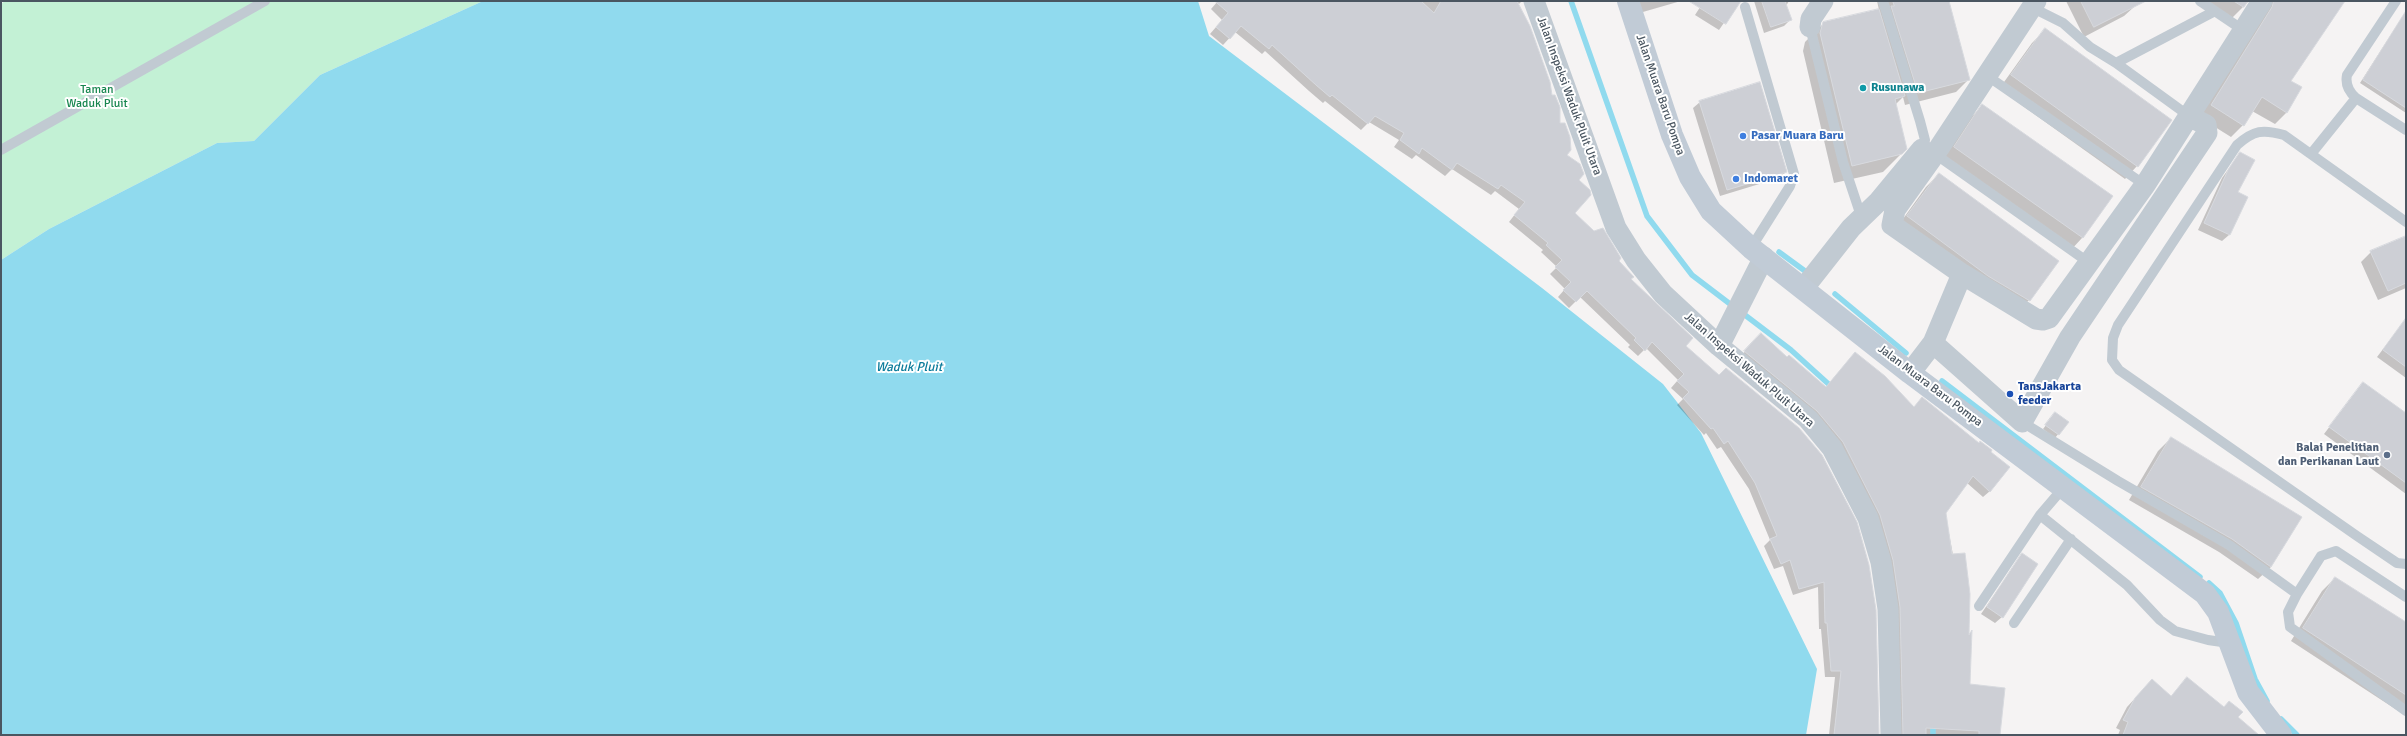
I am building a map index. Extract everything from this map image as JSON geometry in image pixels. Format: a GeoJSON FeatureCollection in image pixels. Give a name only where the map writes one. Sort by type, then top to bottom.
{"type":"FeatureCollection","features":[{"type":"Feature","properties":{"kind":"street","name":"Jalan Inspeksi Waduk Pluit Utara"},"geometry":{"type":"LineString","coordinates":[[1534,1],[1616,228],[1636,260],[1663,294],[1719,346],[1808,419],[1832,448],[1868,518],[1881,562],[1888,609],[1891,735]]}},
{"type":"Feature","properties":{"kind":"street","name":"Jalan Muara Baru Pompa"},"geometry":{"type":"LineString","coordinates":[[1628,1],[1672,135],[1690,178],[1711,211],[1757,252],[1803,288],[1914,368],[2064,487],[2205,594],[2218,612],[2248,692],[2281,735]]}},
{"type":"Feature","properties":{"kind":"street"},"geometry":{"type":"LineString","coordinates":[[1810,27],[1811,19],[1823,1]]}},
{"type":"Feature","properties":{"kind":"street"},"geometry":{"type":"LineString","coordinates":[[2034,4],[1986,75],[1929,151],[1895,210],[1892,225],[1962,274],[2036,319],[2043,320],[2049,318],[2145,185],[2262,1]]}},
{"type":"Feature","properties":{"kind":"street"},"geometry":{"type":"LineString","coordinates":[[1933,343],[2022,422],[2070,338],[2207,133],[2206,125],[2189,116]]}},
{"type":"Feature","properties":{"kind":"street"},"geometry":{"type":"LineString","coordinates":[[1803,288],[1861,216],[1879,201],[1929,151]]}},
{"type":"Feature","properties":{"kind":"street"},"geometry":{"type":"LineString","coordinates":[[1719,346],[1751,280],[1757,252]]}},
{"type":"Feature","properties":{"kind":"street"},"geometry":{"type":"LineString","coordinates":[[1914,368],[1933,343],[1962,274]]}},
{"type":"Feature","properties":{"kind":"lane"},"geometry":{"type":"LineString","coordinates":[[1,150],[265,1]]}},
{"type":"Feature","properties":{"kind":"lane"},"geometry":{"type":"LineString","coordinates":[[1883,1],[1929,151],[2088,262]]}},
{"type":"Feature","properties":{"kind":"lane"},"geometry":{"type":"LineString","coordinates":[[2200,1],[2243,30]]}},
{"type":"Feature","properties":{"kind":"lane"},"geometry":{"type":"LineString","coordinates":[[2396,1],[2347,75],[2350,92],[2356,98],[2406,130]]}},
{"type":"Feature","properties":{"kind":"lane"},"geometry":{"type":"LineString","coordinates":[[2034,4],[2063,23],[2090,47],[2116,63],[2189,116]]}},
{"type":"Feature","properties":{"kind":"lane"},"geometry":{"type":"LineString","coordinates":[[1745,7],[1794,174],[1790,186],[1757,252]]}},
{"type":"Feature","properties":{"kind":"lane"},"geometry":{"type":"LineString","coordinates":[[2116,63],[2215,11]]}},
{"type":"Feature","properties":{"kind":"lane"},"geometry":{"type":"LineString","coordinates":[[1810,27],[1843,162],[1861,216]]}},
{"type":"Feature","properties":{"kind":"lane"},"geometry":{"type":"LineString","coordinates":[[1986,75],[2145,185]]}},
{"type":"Feature","properties":{"kind":"lane"},"geometry":{"type":"LineString","coordinates":[[2311,154],[2356,98]]}},
{"type":"Feature","properties":{"kind":"lane"},"geometry":{"type":"LineString","coordinates":[[2406,222],[2284,135],[2266,130],[2248,136],[2237,145],[2118,325],[2113,338],[2112,360],[2119,370],[2150,394],[2219,439],[2397,563],[2406,564]]}},
{"type":"Feature","properties":{"kind":"lane"},"geometry":{"type":"LineString","coordinates":[[2022,422],[2118,481],[2229,545],[2297,594]]}},
{"type":"Feature","properties":{"kind":"lane"},"geometry":{"type":"LineString","coordinates":[[1979,606],[2040,515],[2064,487]]}},
{"type":"Feature","properties":{"kind":"lane"},"geometry":{"type":"LineString","coordinates":[[2040,515],[2071,538],[2127,585],[2160,620],[2175,631],[2208,640],[2230,643]]}},
{"type":"Feature","properties":{"kind":"lane"},"geometry":{"type":"LineString","coordinates":[[2014,623],[2071,538]]}},
{"type":"Feature","properties":{"kind":"lane"},"geometry":{"type":"LineString","coordinates":[[2406,597],[2336,551],[2321,556],[2297,594],[2288,612],[2290,627],[2406,711]]}},
{"type":"Feature","properties":{"kind":"green space","name":"Taman Waduk Pluit"},"geometry":{"type":"Polygon","coordinates":[[[5,1],[483,1],[320,75],[254,141],[217,143],[49,229],[1,260],[1,4],[5,1]]]}},
{"type":"Feature","properties":{"kind":"water","name":"Waduk Pluit"},"geometry":{"type":"Polygon","coordinates":[[[483,1],[1198,1],[1209,36],[1542,288],[1663,384],[1701,433],[1817,669],[1806,735],[1,735],[1,260],[49,229],[217,143],[254,141],[320,75],[483,1]]]}},
{"type":"Feature","properties":{"kind":"building"},"geometry":{"type":"Polygon","coordinates":[[[1215,1],[1421,1],[1434,13],[1441,1],[1517,1],[1530,26],[1550,82],[1552,95],[1555,95],[1560,107],[1560,123],[1565,123],[1570,137],[1571,150],[1567,155],[1580,164],[1584,174],[1579,180],[1590,190],[1591,195],[1575,213],[1594,231],[1603,228],[1621,258],[1619,261],[1634,277],[1631,279],[1693,338],[1686,346],[1719,375],[1726,368],[1799,428],[1822,455],[1857,522],[1869,565],[1876,610],[1879,735],[1834,735],[1841,671],[1831,671],[1827,623],[1825,623],[1824,582],[1799,589],[1790,560],[1781,564],[1770,539],[1777,536],[1755,483],[1728,441],[1724,444],[1713,428],[1711,429],[1683,398],[1689,392],[1677,381],[1684,374],[1652,342],[1645,351],[1634,340],[1636,338],[1587,291],[1576,302],[1563,290],[1571,282],[1555,267],[1562,260],[1546,245],[1548,243],[1514,215],[1525,202],[1501,185],[1498,189],[1457,163],[1452,170],[1422,148],[1419,154],[1400,140],[1404,133],[1375,116],[1368,124],[1332,95],[1330,97],[1272,45],[1269,49],[1241,26],[1230,39],[1216,27],[1228,13],[1215,1]]]}},
{"type":"Feature","properties":{"kind":"building"},"geometry":{"type":"Polygon","coordinates":[[[1689,1],[1741,1],[1726,24],[1689,1]]]}},
{"type":"Feature","properties":{"kind":"building"},"geometry":{"type":"Polygon","coordinates":[[[1762,1],[1785,1],[1792,20],[1771,27],[1762,1]]]}},
{"type":"Feature","properties":{"kind":"building"},"geometry":{"type":"Polygon","coordinates":[[[1893,1],[1949,1],[1970,80],[1918,93],[1891,6],[1894,6],[1893,1]]]}},
{"type":"Feature","properties":{"kind":"building"},"geometry":{"type":"Polygon","coordinates":[[[2081,1],[2146,1],[2094,27],[2081,1]]]}},
{"type":"Feature","properties":{"kind":"building"},"geometry":{"type":"Polygon","coordinates":[[[2234,1],[2248,1],[2244,7],[2234,1]]]}},
{"type":"Feature","properties":{"kind":"building"},"geometry":{"type":"Polygon","coordinates":[[[2274,1],[2345,1],[2291,81],[2302,87],[2287,113],[2262,97],[2244,126],[2211,105],[2272,7],[2274,1]]]}},
{"type":"Feature","properties":{"kind":"building","name":"Rusunawa"},"geometry":{"type":"Polygon","coordinates":[[[1879,9],[1905,96],[1895,99],[1907,149],[1902,154],[1852,166],[1820,33],[1823,22],[1879,9]]]}},
{"type":"Feature","properties":{"kind":"building"},"geometry":{"type":"Polygon","coordinates":[[[2406,11],[2406,108],[2363,80],[2406,11]]]}},
{"type":"Feature","properties":{"kind":"building"},"geometry":{"type":"Polygon","coordinates":[[[2045,28],[2172,120],[2138,167],[2011,75],[2045,28]]]}},
{"type":"Feature","properties":{"kind":"building","name":"Pasar Muara Baru"},"geometry":{"type":"Polygon","coordinates":[[[1760,82],[1787,172],[1727,190],[1699,101],[1760,82]]]}},
{"type":"Feature","properties":{"kind":"building"},"geometry":{"type":"Polygon","coordinates":[[[1982,104],[2113,196],[2083,238],[1954,147],[1982,104]]]}},
{"type":"Feature","properties":{"kind":"building"},"geometry":{"type":"Polygon","coordinates":[[[2240,152],[2255,160],[2238,192],[2248,197],[2230,235],[2204,223],[2228,170],[2240,152]]]}},
{"type":"Feature","properties":{"kind":"building"},"geometry":{"type":"Polygon","coordinates":[[[1939,173],[2059,261],[2030,301],[1988,276],[1907,216],[1939,173]]]}},
{"type":"Feature","properties":{"kind":"building"},"geometry":{"type":"Polygon","coordinates":[[[2406,236],[2406,283],[2388,291],[2370,251],[2406,236]]]}},
{"type":"Feature","properties":{"kind":"building"},"geometry":{"type":"Polygon","coordinates":[[[2406,318],[2406,367],[2383,350],[2406,318]]]}},
{"type":"Feature","properties":{"kind":"building"},"geometry":{"type":"Polygon","coordinates":[[[1761,333],[1787,357],[1789,355],[1826,387],[1855,352],[1885,376],[1914,407],[1922,397],[1979,443],[1980,441],[1992,450],[1991,452],[2010,467],[1990,492],[1973,476],[1946,513],[1952,554],[1965,553],[1970,594],[1969,635],[1972,630],[1970,684],[2005,688],[2000,735],[1979,735],[1979,731],[1926,728],[1926,735],[1903,735],[1900,607],[1893,560],[1880,515],[1843,442],[1817,411],[1744,351],[1761,333]]]}},
{"type":"Feature","properties":{"kind":"building","name":"Balai Penelitian dan Perikanan Laut"},"geometry":{"type":"Polygon","coordinates":[[[2363,382],[2406,413],[2406,483],[2329,427],[2363,382]]]}},
{"type":"Feature","properties":{"kind":"building"},"geometry":{"type":"Polygon","coordinates":[[[2055,412],[2069,422],[2059,435],[2045,425],[2055,412]]]}},
{"type":"Feature","properties":{"kind":"building"},"geometry":{"type":"Polygon","coordinates":[[[2171,437],[2302,517],[2271,567],[2232,539],[2141,487],[2171,437]]]}},
{"type":"Feature","properties":{"kind":"building"},"geometry":{"type":"Polygon","coordinates":[[[2022,553],[2038,564],[2003,618],[1987,607],[2022,553]]]}},
{"type":"Feature","properties":{"kind":"building"},"geometry":{"type":"Polygon","coordinates":[[[2335,577],[2406,622],[2406,695],[2303,628],[2335,577]]]}},
{"type":"Feature","properties":{"kind":"building"},"geometry":{"type":"Polygon","coordinates":[[[2187,677],[2224,707],[2229,701],[2243,712],[2238,717],[2259,735],[2123,735],[2128,722],[2123,720],[2135,698],[2152,679],[2171,696],[2187,677]]]}},
{"type":"Feature","properties":{"kind":"waterway"},"geometry":{"type":"LineString","coordinates":[[1571,1],[1647,216],[1692,275],[1734,307]]}},
{"type":"Feature","properties":{"kind":"waterway"},"geometry":{"type":"LineString","coordinates":[[1779,252],[1805,271]]}},
{"type":"Feature","properties":{"kind":"waterway"},"geometry":{"type":"LineString","coordinates":[[1835,294],[1906,353]]}},
{"type":"Feature","properties":{"kind":"waterway"},"geometry":{"type":"LineString","coordinates":[[1741,312],[1791,350],[1834,389]]}},
{"type":"Feature","properties":{"kind":"waterway"},"geometry":{"type":"LineString","coordinates":[[1942,381],[2200,577]]}},
{"type":"Feature","properties":{"kind":"waterway"},"geometry":{"type":"LineString","coordinates":[[2209,583],[2220,593],[2236,623],[2255,679],[2267,701]]}},
{"type":"Feature","properties":{"kind":"waterway"},"geometry":{"type":"LineString","coordinates":[[2281,719],[2297,735]]}},
{"type":"Feature","properties":{"kind":"waterway"},"geometry":{"type":"LineString","coordinates":[[1933,721],[1933,735]]}},
{"type":"Feature","properties":{"kind":"place","name":"Rusunawa"},"geometry":{"type":"Point","coordinates":[1863,88]}},
{"type":"Feature","properties":{"kind":"place","name":"Pasar Muara Baru"},"geometry":{"type":"Point","coordinates":[1743,136]}},
{"type":"Feature","properties":{"kind":"place","name":"Indomaret"},"geometry":{"type":"Point","coordinates":[1736,179]}},
{"type":"Feature","properties":{"kind":"place","name":"TansJakarta feeder"},"geometry":{"type":"Point","coordinates":[2010,394]}},
{"type":"Feature","properties":{"kind":"place","name":"Balai Penelitian dan Perikanan Laut"},"geometry":{"type":"Point","coordinates":[2387,455]}}]}
